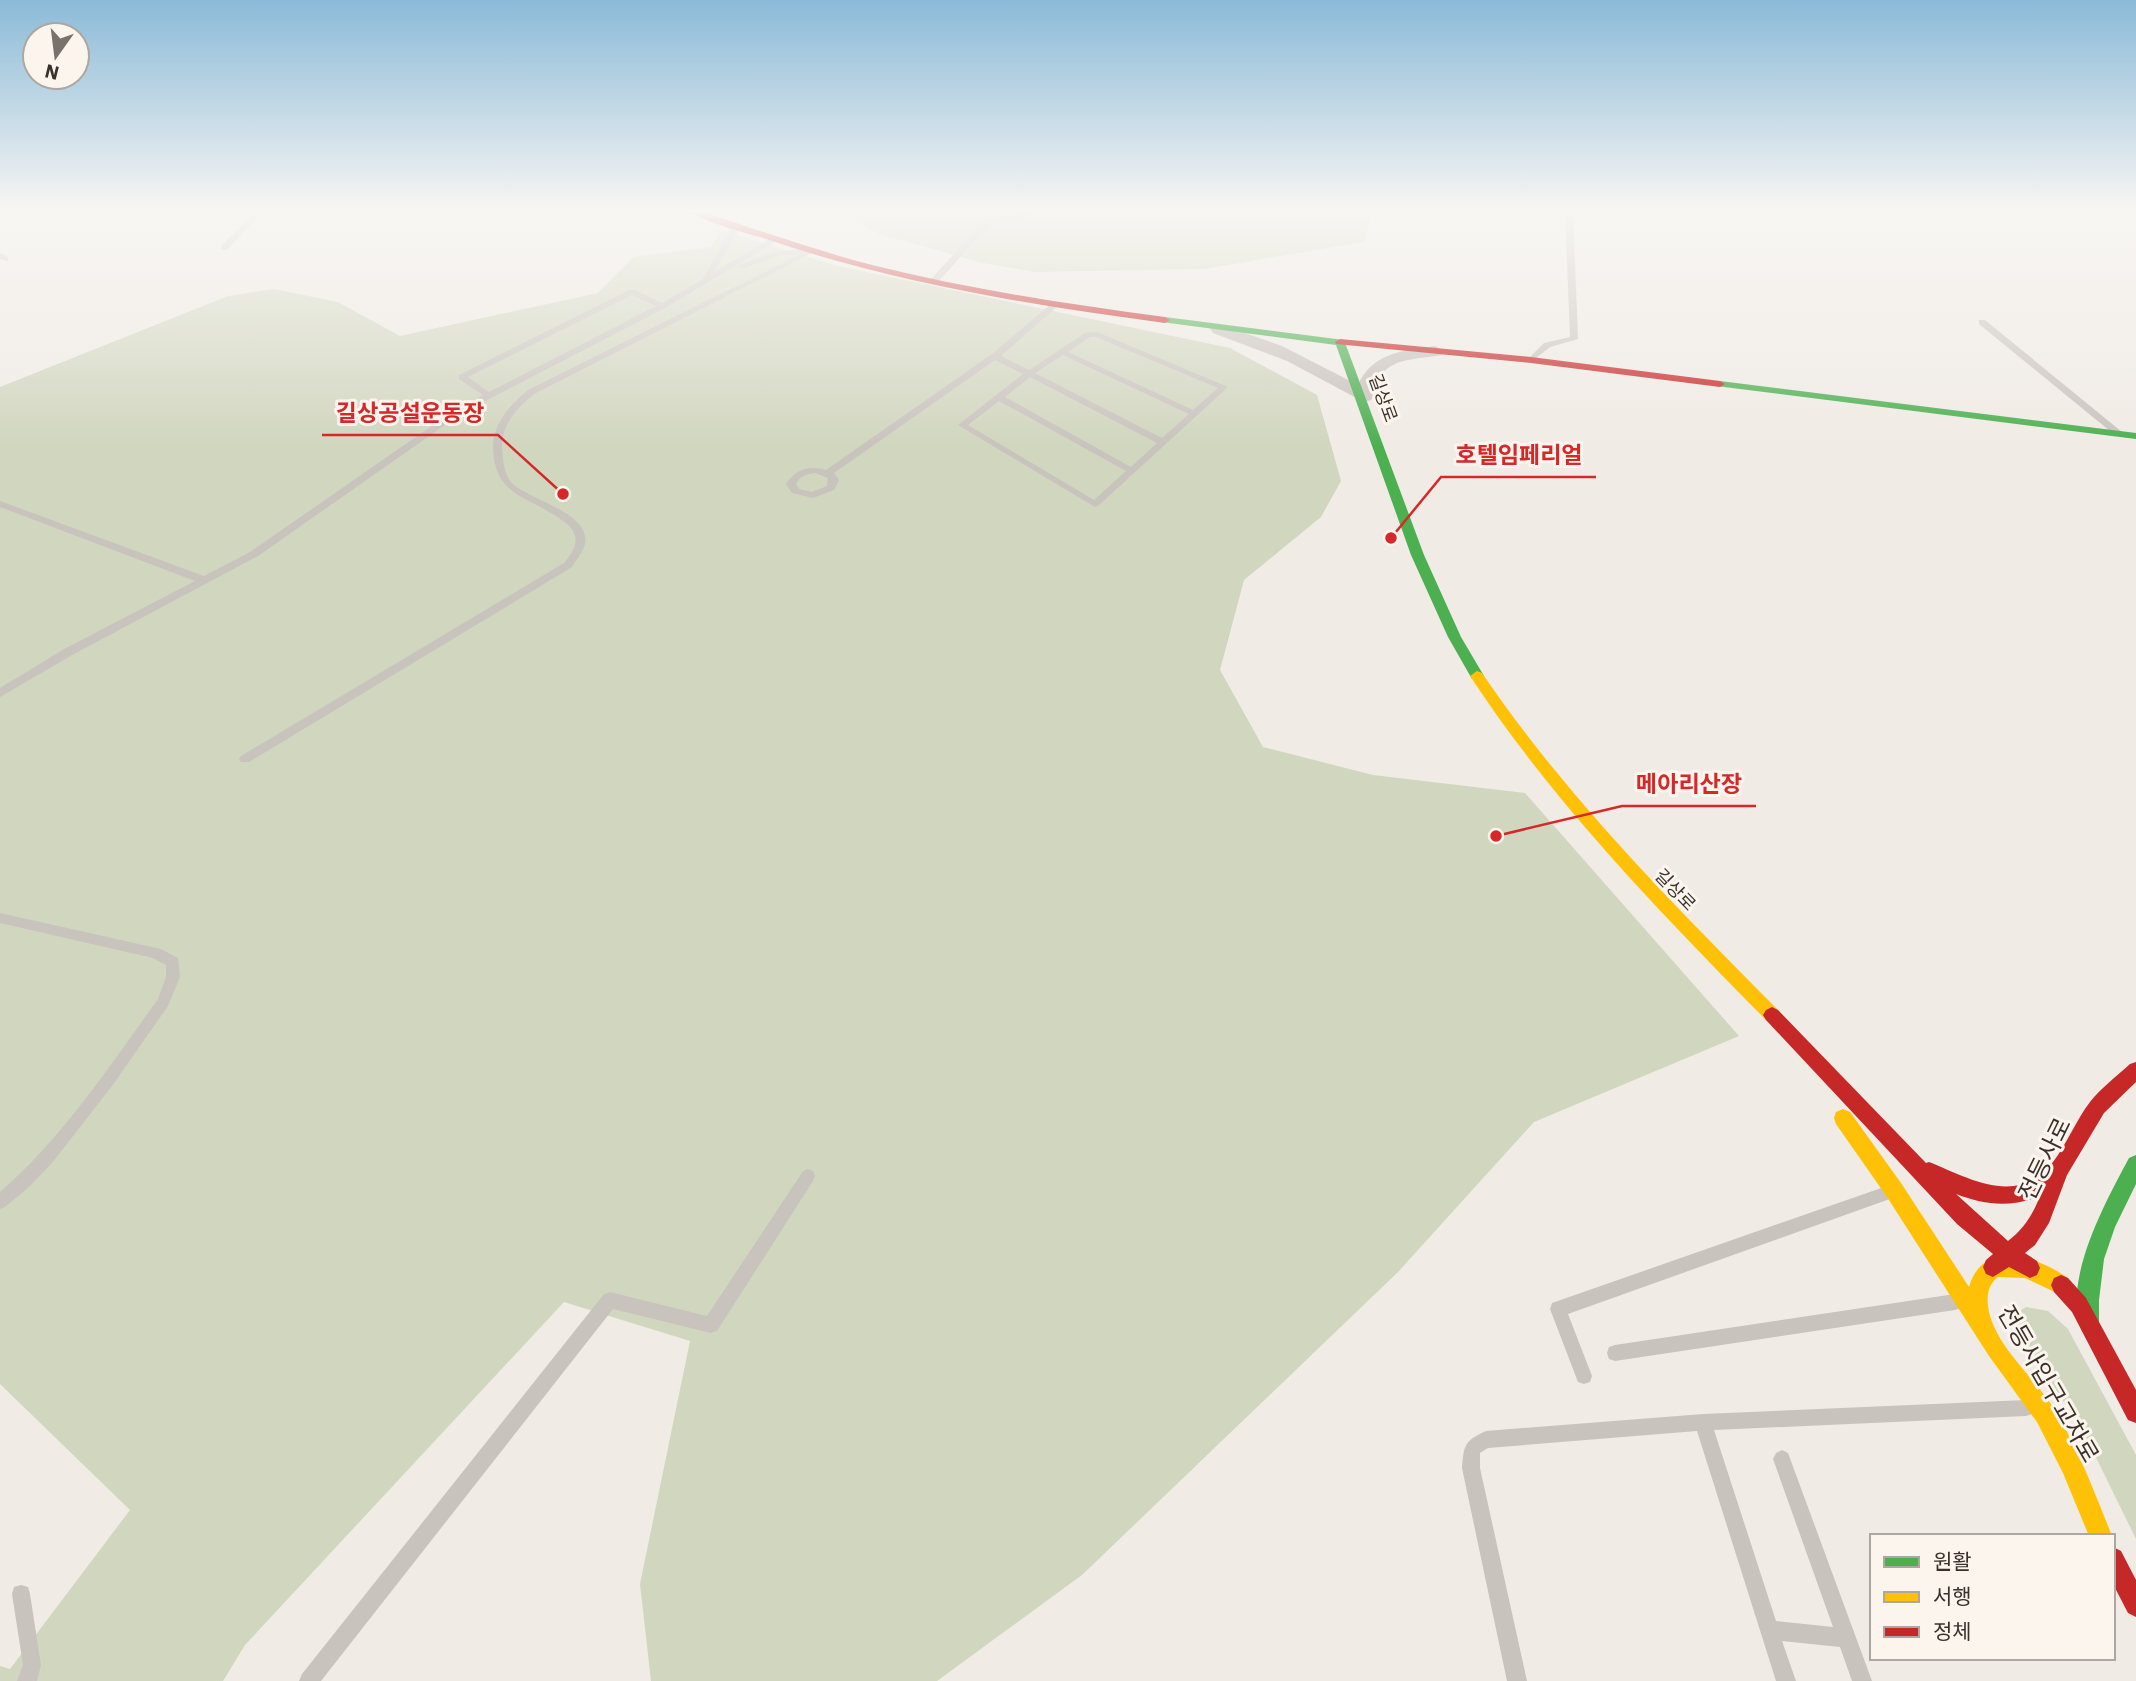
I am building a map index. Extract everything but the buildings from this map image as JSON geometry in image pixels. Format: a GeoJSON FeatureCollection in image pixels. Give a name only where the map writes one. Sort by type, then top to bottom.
{"type":"FeatureCollection","features":[{"type":"Feature","properties":{"kind":"street"},"geometry":{"type":"LineString","coordinates":[[982,290],[1055,305],[1217,328],[1531,360],[2136,436]]}},
{"type":"Feature","properties":{"kind":"street"},"geometry":{"type":"LineString","coordinates":[[1217,328],[1278,350],[1328,374],[1364,396],[1372,370],[1383,363],[1434,351]]}},
{"type":"Feature","properties":{"kind":"street","name":"길상로"},"geometry":{"type":"LineString","coordinates":[[1340,342],[1364,396],[1426,581],[1461,649],[1536,760],[1644,885],[1964,1217],[2009,1255],[2033,1269]]}},
{"type":"Feature","properties":{"kind":"street","name":"길상로"},"geometry":{"type":"LineString","coordinates":[[1758,1001],[1894,1190],[1992,1341]]}},
{"type":"Feature","properties":{"kind":"street","name":"전등사로"},"geometry":{"type":"LineString","coordinates":[[1993,1267],[2028,1238],[2042,1216],[2059,1170],[2097,1107],[2136,1070]]}},
{"type":"Feature","properties":{"kind":"street"},"geometry":{"type":"LineString","coordinates":[[1897,1148],[1933,1174],[1974,1192],[2022,1193],[2039,1187],[2059,1170]]}},
{"type":"Feature","properties":{"kind":"street"},"geometry":{"type":"LineString","coordinates":[[2089,1324],[2086,1298],[2091,1257],[2136,1164]]}},
{"type":"Feature","properties":{"kind":"street"},"geometry":{"type":"LineString","coordinates":[[1993,1267],[2013,1265],[2033,1269],[2066,1289],[2079,1305],[2136,1412]]}},
{"type":"Feature","properties":{"kind":"street","name":"전등사입구교차로"},"geometry":{"type":"LineString","coordinates":[[1993,1267],[1981,1279],[1976,1295],[1980,1317],[1992,1341],[2040,1407],[2062,1446],[2100,1534]]}},
{"type":"Feature","properties":{"kind":"street"},"geometry":{"type":"LineString","coordinates":[[2115,1560],[2136,1582]]}},
{"type":"Feature","properties":{"kind":"street"},"geometry":{"type":"LineString","coordinates":[[2115,1562],[2136,1605]]}},
{"type":"Feature","properties":{"kind":"lane"},"geometry":{"type":"LineString","coordinates":[[0,693],[70,651],[206,581],[288,533],[435,426],[690,290]]}},
{"type":"Feature","properties":{"kind":"lane"},"geometry":{"type":"LineString","coordinates":[[245,759],[568,565],[579,549],[580,535],[573,523],[509,485],[500,467],[497,442],[514,405],[531,392],[733,290]]}},
{"type":"Feature","properties":{"kind":"lane"},"geometry":{"type":"LineString","coordinates":[[1531,360],[1548,345],[1574,339],[1572,290]]}},
{"type":"Feature","properties":{"kind":"lane"},"geometry":{"type":"LineString","coordinates":[[488,396],[462,377],[632,292],[662,306]]}},
{"type":"Feature","properties":{"kind":"lane"},"geometry":{"type":"LineString","coordinates":[[828,473],[995,356],[1055,305]]}},
{"type":"Feature","properties":{"kind":"lane"},"geometry":{"type":"LineString","coordinates":[[1982,322],[2119,434]]}},
{"type":"Feature","properties":{"kind":"lane"},"geometry":{"type":"LineString","coordinates":[[1088,335],[1104,335],[1224,387],[1095,503],[962,425],[1062,352],[1088,335]]}},
{"type":"Feature","properties":{"kind":"lane"},"geometry":{"type":"LineString","coordinates":[[1062,352],[1195,414]]}},
{"type":"Feature","properties":{"kind":"lane"},"geometry":{"type":"LineString","coordinates":[[995,356],[1164,443]]}},
{"type":"Feature","properties":{"kind":"lane"},"geometry":{"type":"LineString","coordinates":[[999,397],[1132,471]]}},
{"type":"Feature","properties":{"kind":"lane"},"geometry":{"type":"LineString","coordinates":[[0,504],[206,581]]}},
{"type":"Feature","properties":{"kind":"lane"},"geometry":{"type":"LineString","coordinates":[[0,918],[156,953],[173,962],[173,977],[163,1002],[57,1147],[27,1180],[0,1202]]}},
{"type":"Feature","properties":{"kind":"lane"},"geometry":{"type":"LineString","coordinates":[[309,1681],[610,1300],[710,1325],[808,1176]]}},
{"type":"Feature","properties":{"kind":"lane"},"geometry":{"type":"LineString","coordinates":[[1584,1376],[1558,1309],[1894,1190]]}},
{"type":"Feature","properties":{"kind":"lane"},"geometry":{"type":"LineString","coordinates":[[1615,1353],[1966,1301]]}},
{"type":"Feature","properties":{"kind":"lane"},"geometry":{"type":"LineString","coordinates":[[1517,1681],[1471,1468],[1472,1448],[1486,1440],[1703,1422],[2040,1407]]}},
{"type":"Feature","properties":{"kind":"lane"},"geometry":{"type":"LineString","coordinates":[[1703,1422],[1786,1681]]}},
{"type":"Feature","properties":{"kind":"lane"},"geometry":{"type":"LineString","coordinates":[[1782,1459],[1863,1681]]}},
{"type":"Feature","properties":{"kind":"lane"},"geometry":{"type":"LineString","coordinates":[[20,1594],[32,1665],[27,1681]]}},
{"type":"Feature","properties":{"kind":"lane"},"geometry":{"type":"LineString","coordinates":[[1771,1629],[1847,1638]]}},
{"type":"Feature","properties":{"kind":"green space"},"geometry":{"type":"Polygon","coordinates":[[[281,290],[338,302],[400,336],[600,290],[955,290],[1230,348],[1317,395],[1341,481],[1321,517],[1244,580],[1220,670],[1263,747],[1373,775],[1525,793],[1739,1036],[1534,1122],[1398,1272],[1082,1575],[937,1681],[651,1681],[640,1584],[690,1341],[564,1302],[245,1645],[223,1681],[0,1681],[0,1666],[10,1669],[130,1510],[0,1384],[0,387],[228,296],[281,290]]]}},
{"type":"Feature","properties":{"kind":"green space"},"geometry":{"type":"Polygon","coordinates":[[[2026,1307],[2048,1311],[2068,1329],[2136,1455],[2136,1539],[2084,1433],[2016,1329],[2017,1316],[2026,1307]]]}},
{"type":"Feature","properties":{"kind":"traffic: fast"},"geometry":{"type":"LineString","coordinates":[[1165,320],[1340,342],[1418,555],[1435,596],[1477,676]]}},
{"type":"Feature","properties":{"kind":"traffic: fast"},"geometry":{"type":"LineString","coordinates":[[1720,384],[2136,436]]}},
{"type":"Feature","properties":{"kind":"traffic: fast"},"geometry":{"type":"LineString","coordinates":[[2089,1324],[2090,1278],[2099,1240],[2136,1164]]}},
{"type":"Feature","properties":{"kind":"traffic: slow"},"geometry":{"type":"LineString","coordinates":[[1477,676],[1508,723],[1578,811],[1615,853],[1772,1015]]}},
{"type":"Feature","properties":{"kind":"traffic: slow"},"geometry":{"type":"LineString","coordinates":[[1843,1118],[1894,1190],[1982,1326]]}},
{"type":"Feature","properties":{"kind":"traffic: slow"},"geometry":{"type":"LineString","coordinates":[[2061,1285],[2041,1273],[2025,1268],[1998,1267],[1982,1278],[1977,1301],[1980,1317],[1996,1349],[2042,1410],[2066,1454],[2100,1534]]}},
{"type":"Feature","properties":{"kind":"traffic: jam"},"geometry":{"type":"LineString","coordinates":[[978,290],[1165,320]]}},
{"type":"Feature","properties":{"kind":"traffic: jam"},"geometry":{"type":"LineString","coordinates":[[1340,342],[1531,360],[1720,384]]}},
{"type":"Feature","properties":{"kind":"traffic: jam"},"geometry":{"type":"LineString","coordinates":[[1772,1015],[1964,1217],[2009,1255],[2030,1268]]}},
{"type":"Feature","properties":{"kind":"traffic: jam"},"geometry":{"type":"LineString","coordinates":[[1993,1267],[2028,1238],[2042,1216],[2059,1170],[2097,1107],[2136,1070]]}},
{"type":"Feature","properties":{"kind":"traffic: jam"},"geometry":{"type":"LineString","coordinates":[[1929,1171],[1968,1189],[2011,1195],[2038,1187],[2059,1170]]}},
{"type":"Feature","properties":{"kind":"traffic: jam"},"geometry":{"type":"LineString","coordinates":[[2061,1285],[2079,1305],[2136,1412]]}},
{"type":"Feature","properties":{"kind":"traffic: jam"},"geometry":{"type":"LineString","coordinates":[[2115,1563],[2136,1605]]}},
{"type":"Feature","properties":{"kind":"place","name":"길상공설운동장"},"geometry":{"type":"Point","coordinates":[563,494]}},
{"type":"Feature","properties":{"kind":"place","name":"호텔임페리얼"},"geometry":{"type":"Point","coordinates":[1391,538]}},
{"type":"Feature","properties":{"kind":"place","name":"메아리산장"},"geometry":{"type":"Point","coordinates":[1496,836]}}]}
